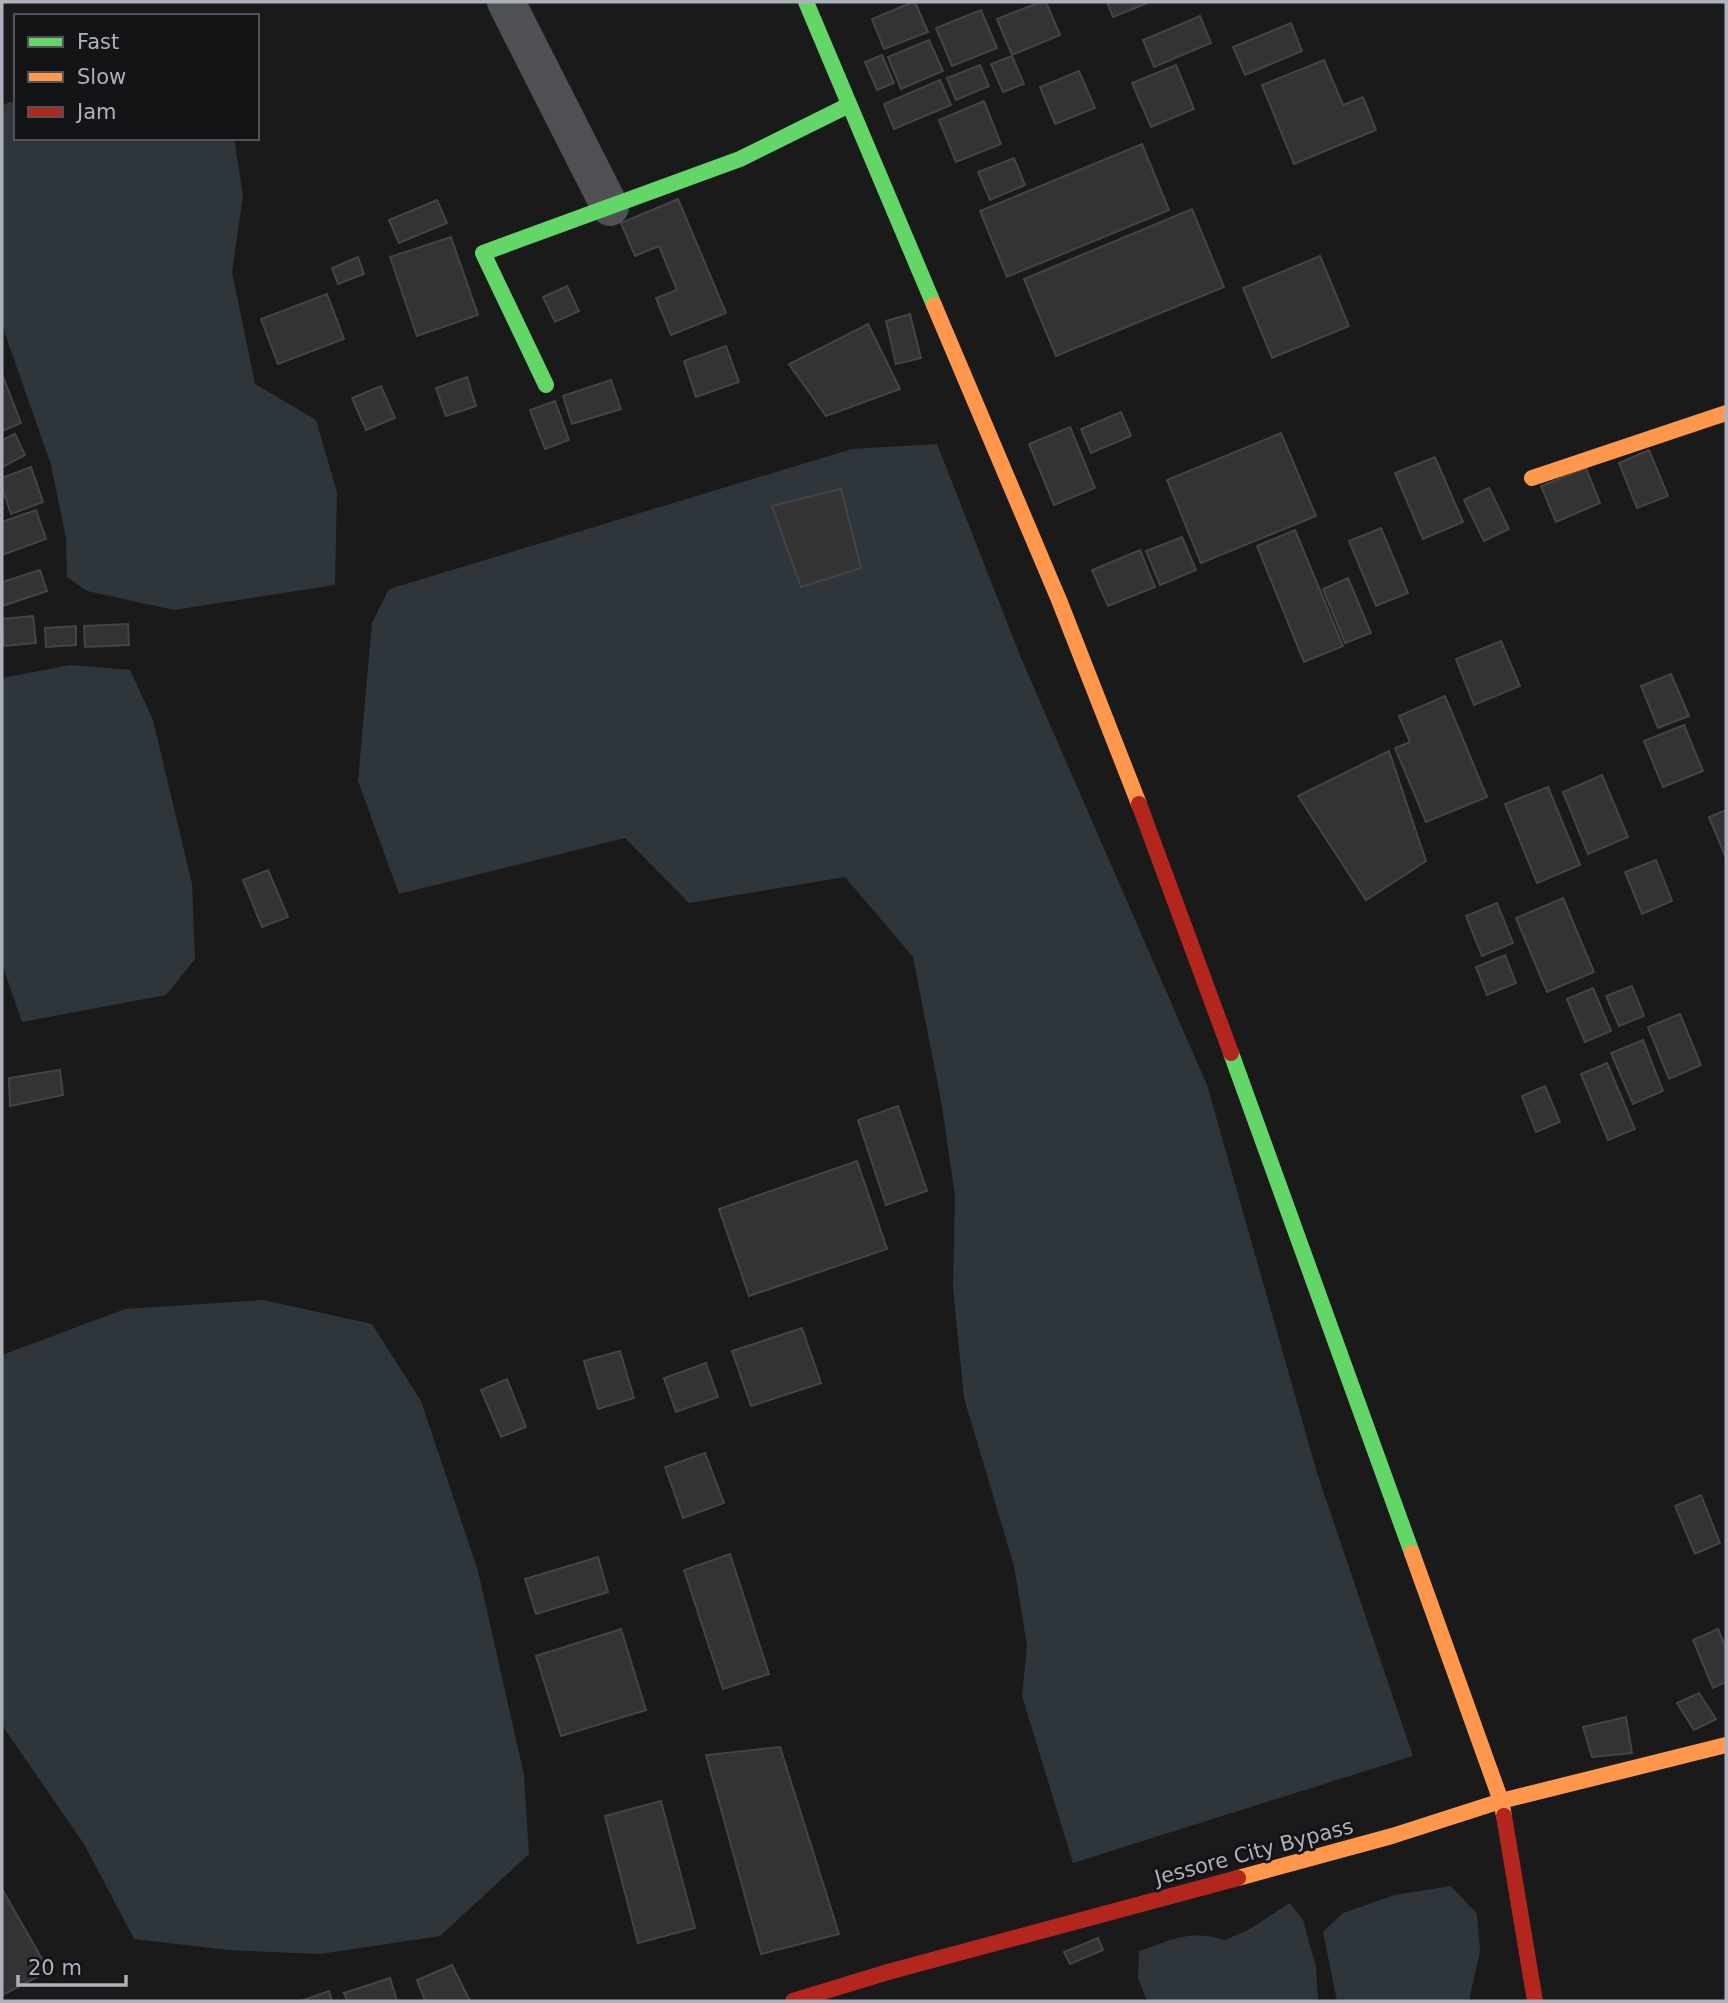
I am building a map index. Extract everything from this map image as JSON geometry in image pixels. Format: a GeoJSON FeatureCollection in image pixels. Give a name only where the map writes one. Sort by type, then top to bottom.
{"type":"FeatureCollection","features":[{"type":"Feature","properties":{"kind":"main road"},"geometry":{"type":"LineString","coordinates":[[806,2],[1059,600],[1163,865],[1500,1801],[1535,2001]]}},
{"type":"Feature","properties":{"kind":"main road"},"geometry":{"type":"LineString","coordinates":[[546,385],[483,253],[740,159],[849,105]]}},
{"type":"Feature","properties":{"kind":"main road"},"geometry":{"type":"LineString","coordinates":[[1532,478],[1726,413]]}},
{"type":"Feature","properties":{"kind":"main road","name":"Jessore City Bypass"},"geometry":{"type":"LineString","coordinates":[[793,2001],[888,1972],[1392,1836],[1500,1801],[1726,1745]]}},
{"type":"Feature","properties":{"kind":"street"},"geometry":{"type":"LineString","coordinates":[[506,2],[610,207]]}},
{"type":"Feature","properties":{"kind":"shaded area"},"geometry":{"type":"Polygon","coordinates":[[[14,101],[14,140],[234,140],[243,196],[232,272],[255,384],[316,420],[337,492],[335,585],[174,610],[87,591],[67,577],[66,538],[51,465],[2,325],[2,105],[14,101]]]}},
{"type":"Feature","properties":{"kind":"shaded area"},"geometry":{"type":"Polygon","coordinates":[[[937,444],[1021,658],[1207,1085],[1317,1473],[1413,1756],[1073,1863],[1022,1696],[1027,1646],[1014,1566],[964,1398],[953,1289],[955,1196],[942,1106],[913,957],[845,877],[689,903],[625,838],[399,894],[358,781],[372,623],[389,589],[852,449],[937,444]]]}},
{"type":"Feature","properties":{"kind":"shaded area"},"geometry":{"type":"Polygon","coordinates":[[[70,665],[130,670],[153,720],[192,884],[195,959],[166,995],[22,1022],[2,964],[2,678],[70,665]]]}},
{"type":"Feature","properties":{"kind":"shaded area"},"geometry":{"type":"Polygon","coordinates":[[[263,1300],[372,1324],[421,1401],[478,1571],[524,1775],[529,1854],[440,1936],[320,1954],[228,1950],[134,1939],[84,1844],[2,1725],[2,1355],[125,1309],[263,1300]]]}},
{"type":"Feature","properties":{"kind":"shaded area"},"geometry":{"type":"Polygon","coordinates":[[[1451,1886],[1477,1914],[1480,1951],[1469,2001],[1337,2001],[1323,1932],[1343,1913],[1395,1895],[1451,1886]]]}},
{"type":"Feature","properties":{"kind":"shaded area"},"geometry":{"type":"Polygon","coordinates":[[[1290,1903],[1303,1920],[1316,1967],[1318,2001],[1147,2001],[1138,1978],[1139,1951],[1191,1936],[1225,1940],[1248,1930],[1290,1903]]]}},
{"type":"Feature","properties":{"kind":"building"},"geometry":{"type":"Polygon","coordinates":[[[913,2],[928,32],[884,49],[872,19],[913,2]]]}},
{"type":"Feature","properties":{"kind":"building"},"geometry":{"type":"Polygon","coordinates":[[[1046,2],[1060,35],[1012,55],[997,19],[1046,2]]]}},
{"type":"Feature","properties":{"kind":"building"},"geometry":{"type":"Polygon","coordinates":[[[1107,2],[1150,2],[1113,17],[1107,2]]]}},
{"type":"Feature","properties":{"kind":"building"},"geometry":{"type":"Polygon","coordinates":[[[981,10],[997,48],[952,66],[936,28],[981,10]]]}},
{"type":"Feature","properties":{"kind":"building"},"geometry":{"type":"Polygon","coordinates":[[[1200,16],[1211,43],[1154,67],[1143,40],[1200,16]]]}},
{"type":"Feature","properties":{"kind":"building"},"geometry":{"type":"Polygon","coordinates":[[[1291,23],[1302,51],[1245,75],[1233,47],[1291,23]]]}},
{"type":"Feature","properties":{"kind":"building"},"geometry":{"type":"Polygon","coordinates":[[[929,40],[943,71],[901,89],[888,57],[929,40]]]}},
{"type":"Feature","properties":{"kind":"building"},"geometry":{"type":"Polygon","coordinates":[[[882,55],[894,83],[877,90],[865,62],[882,55]]]}},
{"type":"Feature","properties":{"kind":"building"},"geometry":{"type":"Polygon","coordinates":[[[1012,56],[1024,84],[1003,92],[991,64],[1012,56]]]}},
{"type":"Feature","properties":{"kind":"building"},"geometry":{"type":"Polygon","coordinates":[[[1324,60],[1343,105],[1363,97],[1376,130],[1294,164],[1262,85],[1324,60]]]}},
{"type":"Feature","properties":{"kind":"building"},"geometry":{"type":"Polygon","coordinates":[[[980,65],[989,86],[956,100],[947,78],[980,65]]]}},
{"type":"Feature","properties":{"kind":"building"},"geometry":{"type":"Polygon","coordinates":[[[1176,65],[1194,109],[1151,127],[1132,83],[1176,65]]]}},
{"type":"Feature","properties":{"kind":"building"},"geometry":{"type":"Polygon","coordinates":[[[1079,71],[1095,108],[1055,124],[1040,87],[1079,71]]]}},
{"type":"Feature","properties":{"kind":"building"},"geometry":{"type":"Polygon","coordinates":[[[940,80],[951,105],[894,129],[884,104],[940,80]]]}},
{"type":"Feature","properties":{"kind":"building"},"geometry":{"type":"Polygon","coordinates":[[[984,101],[1001,144],[956,162],[939,120],[984,101]]]}},
{"type":"Feature","properties":{"kind":"building"},"geometry":{"type":"Polygon","coordinates":[[[1142,144],[1169,210],[1007,277],[980,211],[1142,144]]]}},
{"type":"Feature","properties":{"kind":"building"},"geometry":{"type":"Polygon","coordinates":[[[1014,158],[1025,185],[990,200],[978,172],[1014,158]]]}},
{"type":"Feature","properties":{"kind":"building"},"geometry":{"type":"Polygon","coordinates":[[[678,199],[726,313],[671,335],[656,298],[677,290],[659,246],[635,256],[621,223],[678,199]]]}},
{"type":"Feature","properties":{"kind":"building"},"geometry":{"type":"Polygon","coordinates":[[[437,200],[447,223],[399,243],[389,220],[437,200]]]}},
{"type":"Feature","properties":{"kind":"building"},"geometry":{"type":"Polygon","coordinates":[[[1192,209],[1224,287],[1056,356],[1024,279],[1192,209]]]}},
{"type":"Feature","properties":{"kind":"building"},"geometry":{"type":"Polygon","coordinates":[[[451,237],[478,315],[417,336],[390,257],[451,237]]]}},
{"type":"Feature","properties":{"kind":"building"},"geometry":{"type":"Polygon","coordinates":[[[1320,256],[1349,326],[1272,358],[1243,288],[1320,256]]]}},
{"type":"Feature","properties":{"kind":"building"},"geometry":{"type":"Polygon","coordinates":[[[358,257],[364,274],[338,284],[332,268],[358,257]]]}},
{"type":"Feature","properties":{"kind":"building"},"geometry":{"type":"Polygon","coordinates":[[[567,286],[579,311],[555,322],[543,297],[567,286]]]}},
{"type":"Feature","properties":{"kind":"building"},"geometry":{"type":"Polygon","coordinates":[[[327,294],[344,339],[278,364],[261,319],[327,294]]]}},
{"type":"Feature","properties":{"kind":"building"},"geometry":{"type":"Polygon","coordinates":[[[910,314],[921,358],[896,364],[886,321],[910,314]]]}},
{"type":"Feature","properties":{"kind":"building"},"geometry":{"type":"Polygon","coordinates":[[[868,324],[900,389],[826,416],[789,364],[868,324]]]}},
{"type":"Feature","properties":{"kind":"building"},"geometry":{"type":"Polygon","coordinates":[[[726,346],[739,382],[696,397],[684,361],[726,346]]]}},
{"type":"Feature","properties":{"kind":"building"},"geometry":{"type":"Polygon","coordinates":[[[2,374],[21,423],[2,431],[2,374]]]}},
{"type":"Feature","properties":{"kind":"building"},"geometry":{"type":"Polygon","coordinates":[[[467,377],[476,406],[446,416],[436,388],[467,377]]]}},
{"type":"Feature","properties":{"kind":"building"},"geometry":{"type":"Polygon","coordinates":[[[611,380],[621,409],[572,424],[563,396],[611,380]]]}},
{"type":"Feature","properties":{"kind":"building"},"geometry":{"type":"Polygon","coordinates":[[[381,386],[395,418],[366,430],[352,398],[381,386]]]}},
{"type":"Feature","properties":{"kind":"building"},"geometry":{"type":"Polygon","coordinates":[[[555,401],[569,440],[545,449],[530,410],[555,401]]]}},
{"type":"Feature","properties":{"kind":"building"},"geometry":{"type":"Polygon","coordinates":[[[1121,412],[1131,436],[1091,453],[1081,429],[1121,412]]]}},
{"type":"Feature","properties":{"kind":"building"},"geometry":{"type":"Polygon","coordinates":[[[1070,427],[1095,488],[1054,505],[1029,444],[1070,427]]]}},
{"type":"Feature","properties":{"kind":"building"},"geometry":{"type":"Polygon","coordinates":[[[1281,433],[1316,516],[1201,563],[1167,480],[1281,433]]]}},
{"type":"Feature","properties":{"kind":"building"},"geometry":{"type":"Polygon","coordinates":[[[15,434],[25,455],[2,467],[2,440],[15,434]]]}},
{"type":"Feature","properties":{"kind":"building"},"geometry":{"type":"Polygon","coordinates":[[[1649,450],[1668,496],[1637,508],[1619,463],[1649,450]]]}},
{"type":"Feature","properties":{"kind":"building"},"geometry":{"type":"Polygon","coordinates":[[[1435,457],[1463,522],[1423,539],[1395,473],[1435,457]]]}},
{"type":"Feature","properties":{"kind":"building"},"geometry":{"type":"Polygon","coordinates":[[[31,467],[43,502],[11,514],[2,487],[2,478],[31,467]]]}},
{"type":"Feature","properties":{"kind":"building"},"geometry":{"type":"Polygon","coordinates":[[[1586,468],[1600,503],[1556,522],[1541,486],[1586,468]]]}},
{"type":"Feature","properties":{"kind":"building"},"geometry":{"type":"Polygon","coordinates":[[[1489,488],[1509,529],[1484,541],[1464,500],[1489,488]]]}},
{"type":"Feature","properties":{"kind":"building"},"geometry":{"type":"Polygon","coordinates":[[[841,489],[861,568],[801,587],[772,506],[841,489]]]}},
{"type":"Feature","properties":{"kind":"building"},"geometry":{"type":"Polygon","coordinates":[[[36,510],[46,539],[2,555],[2,522],[36,510]]]}},
{"type":"Feature","properties":{"kind":"building"},"geometry":{"type":"Polygon","coordinates":[[[1381,528],[1408,593],[1376,606],[1349,541],[1381,528]]]}},
{"type":"Feature","properties":{"kind":"building"},"geometry":{"type":"Polygon","coordinates":[[[1295,530],[1343,646],[1304,662],[1257,546],[1295,530]]]}},
{"type":"Feature","properties":{"kind":"building"},"geometry":{"type":"Polygon","coordinates":[[[1182,537],[1196,570],[1160,585],[1146,551],[1182,537]]]}},
{"type":"Feature","properties":{"kind":"building"},"geometry":{"type":"Polygon","coordinates":[[[1140,550],[1155,587],[1108,606],[1092,570],[1140,550]]]}},
{"type":"Feature","properties":{"kind":"building"},"geometry":{"type":"Polygon","coordinates":[[[40,570],[47,591],[2,606],[2,582],[40,570]]]}},
{"type":"Feature","properties":{"kind":"building"},"geometry":{"type":"Polygon","coordinates":[[[1348,578],[1371,633],[1345,643],[1323,589],[1348,578]]]}},
{"type":"Feature","properties":{"kind":"building"},"geometry":{"type":"Polygon","coordinates":[[[33,616],[36,643],[4,646],[2,619],[33,616]]]}},
{"type":"Feature","properties":{"kind":"building"},"geometry":{"type":"Polygon","coordinates":[[[128,624],[129,645],[85,647],[84,626],[128,624]]]}},
{"type":"Feature","properties":{"kind":"building"},"geometry":{"type":"Polygon","coordinates":[[[76,626],[76,645],[46,647],[45,628],[76,626]]]}},
{"type":"Feature","properties":{"kind":"building"},"geometry":{"type":"Polygon","coordinates":[[[1501,641],[1520,686],[1474,705],[1456,659],[1501,641]]]}},
{"type":"Feature","properties":{"kind":"building"},"geometry":{"type":"Polygon","coordinates":[[[1671,674],[1689,716],[1658,728],[1641,686],[1671,674]]]}},
{"type":"Feature","properties":{"kind":"building"},"geometry":{"type":"Polygon","coordinates":[[[1445,696],[1487,797],[1426,822],[1395,748],[1410,742],[1399,716],[1445,696]]]}},
{"type":"Feature","properties":{"kind":"building"},"geometry":{"type":"Polygon","coordinates":[[[1684,725],[1703,771],[1663,787],[1644,741],[1684,725]]]}},
{"type":"Feature","properties":{"kind":"building"},"geometry":{"type":"Polygon","coordinates":[[[1389,751],[1426,861],[1366,900],[1298,796],[1389,751]]]}},
{"type":"Feature","properties":{"kind":"building"},"geometry":{"type":"Polygon","coordinates":[[[1602,775],[1628,837],[1588,854],[1563,792],[1602,775]]]}},
{"type":"Feature","properties":{"kind":"building"},"geometry":{"type":"Polygon","coordinates":[[[1548,787],[1580,865],[1537,883],[1505,804],[1548,787]]]}},
{"type":"Feature","properties":{"kind":"building"},"geometry":{"type":"Polygon","coordinates":[[[1726,810],[1726,858],[1709,817],[1726,810]]]}},
{"type":"Feature","properties":{"kind":"building"},"geometry":{"type":"Polygon","coordinates":[[[1656,860],[1672,901],[1642,914],[1625,872],[1656,860]]]}},
{"type":"Feature","properties":{"kind":"building"},"geometry":{"type":"Polygon","coordinates":[[[268,870],[288,917],[262,927],[243,880],[268,870]]]}},
{"type":"Feature","properties":{"kind":"building"},"geometry":{"type":"Polygon","coordinates":[[[1563,898],[1594,972],[1547,992],[1516,918],[1563,898]]]}},
{"type":"Feature","properties":{"kind":"building"},"geometry":{"type":"Polygon","coordinates":[[[1497,903],[1513,943],[1482,956],[1466,916],[1497,903]]]}},
{"type":"Feature","properties":{"kind":"building"},"geometry":{"type":"Polygon","coordinates":[[[1505,955],[1516,983],[1487,995],[1476,967],[1505,955]]]}},
{"type":"Feature","properties":{"kind":"building"},"geometry":{"type":"Polygon","coordinates":[[[1632,986],[1644,1016],[1619,1026],[1606,996],[1632,986]]]}},
{"type":"Feature","properties":{"kind":"building"},"geometry":{"type":"Polygon","coordinates":[[[1593,988],[1611,1031],[1585,1042],[1567,999],[1593,988]]]}},
{"type":"Feature","properties":{"kind":"building"},"geometry":{"type":"Polygon","coordinates":[[[1680,1014],[1701,1065],[1669,1079],[1648,1027],[1680,1014]]]}},
{"type":"Feature","properties":{"kind":"building"},"geometry":{"type":"Polygon","coordinates":[[[1643,1040],[1663,1091],[1633,1104],[1611,1053],[1643,1040]]]}},
{"type":"Feature","properties":{"kind":"building"},"geometry":{"type":"Polygon","coordinates":[[[1607,1063],[1635,1129],[1608,1140],[1581,1074],[1607,1063]]]}},
{"type":"Feature","properties":{"kind":"building"},"geometry":{"type":"Polygon","coordinates":[[[60,1070],[63,1095],[10,1106],[9,1078],[60,1070]]]}},
{"type":"Feature","properties":{"kind":"building"},"geometry":{"type":"Polygon","coordinates":[[[1545,1086],[1560,1122],[1536,1132],[1522,1096],[1545,1086]]]}},
{"type":"Feature","properties":{"kind":"building"},"geometry":{"type":"Polygon","coordinates":[[[898,1106],[927,1191],[886,1205],[858,1120],[898,1106]]]}},
{"type":"Feature","properties":{"kind":"building"},"geometry":{"type":"Polygon","coordinates":[[[857,1161],[887,1249],[749,1296],[719,1209],[857,1161]]]}},
{"type":"Feature","properties":{"kind":"building"},"geometry":{"type":"Polygon","coordinates":[[[802,1328],[821,1383],[751,1406],[732,1351],[802,1328]]]}},
{"type":"Feature","properties":{"kind":"building"},"geometry":{"type":"Polygon","coordinates":[[[620,1351],[634,1398],[598,1409],[584,1361],[620,1351]]]}},
{"type":"Feature","properties":{"kind":"building"},"geometry":{"type":"Polygon","coordinates":[[[706,1363],[718,1397],[676,1412],[664,1378],[706,1363]]]}},
{"type":"Feature","properties":{"kind":"building"},"geometry":{"type":"Polygon","coordinates":[[[507,1379],[526,1427],[501,1437],[481,1390],[507,1379]]]}},
{"type":"Feature","properties":{"kind":"building"},"geometry":{"type":"Polygon","coordinates":[[[705,1453],[724,1503],[683,1518],[665,1467],[705,1453]]]}},
{"type":"Feature","properties":{"kind":"building"},"geometry":{"type":"Polygon","coordinates":[[[1701,1495],[1720,1543],[1695,1554],[1675,1506],[1701,1495]]]}},
{"type":"Feature","properties":{"kind":"building"},"geometry":{"type":"Polygon","coordinates":[[[730,1554],[769,1674],[723,1689],[684,1570],[730,1554]]]}},
{"type":"Feature","properties":{"kind":"building"},"geometry":{"type":"Polygon","coordinates":[[[598,1557],[608,1592],[536,1614],[525,1579],[598,1557]]]}},
{"type":"Feature","properties":{"kind":"building"},"geometry":{"type":"Polygon","coordinates":[[[621,1629],[646,1710],[561,1736],[536,1656],[621,1629]]]}},
{"type":"Feature","properties":{"kind":"building"},"geometry":{"type":"Polygon","coordinates":[[[1718,1629],[1726,1648],[1726,1682],[1713,1688],[1693,1640],[1718,1629]]]}},
{"type":"Feature","properties":{"kind":"building"},"geometry":{"type":"Polygon","coordinates":[[[1699,1693],[1716,1719],[1694,1730],[1677,1703],[1699,1693]]]}},
{"type":"Feature","properties":{"kind":"building"},"geometry":{"type":"Polygon","coordinates":[[[1626,1717],[1632,1753],[1592,1757],[1583,1727],[1626,1717]]]}},
{"type":"Feature","properties":{"kind":"building"},"geometry":{"type":"Polygon","coordinates":[[[780,1747],[839,1934],[761,1954],[706,1755],[780,1747]]]}},
{"type":"Feature","properties":{"kind":"building"},"geometry":{"type":"Polygon","coordinates":[[[661,1801],[695,1928],[638,1943],[605,1816],[661,1801]]]}},
{"type":"Feature","properties":{"kind":"building"},"geometry":{"type":"Polygon","coordinates":[[[2,1889],[49,1971],[2,1995],[2,1889]]]}},
{"type":"Feature","properties":{"kind":"building"},"geometry":{"type":"Polygon","coordinates":[[[1098,1938],[1103,1950],[1070,1964],[1064,1952],[1098,1938]]]}},
{"type":"Feature","properties":{"kind":"building"},"geometry":{"type":"Polygon","coordinates":[[[452,1965],[470,2001],[425,2001],[417,1980],[452,1965]]]}},
{"type":"Feature","properties":{"kind":"building"},"geometry":{"type":"Polygon","coordinates":[[[390,1978],[397,2001],[347,2001],[344,1993],[390,1978]]]}},
{"type":"Feature","properties":{"kind":"building"},"geometry":{"type":"Polygon","coordinates":[[[329,1991],[332,2001],[301,2001],[329,1991]]]}},
{"type":"Feature","properties":{"kind":"traffic: fast"},"geometry":{"type":"LineString","coordinates":[[806,2],[934,305]]}},
{"type":"Feature","properties":{"kind":"traffic: fast"},"geometry":{"type":"LineString","coordinates":[[546,385],[483,253],[740,159],[849,105]]}},
{"type":"Feature","properties":{"kind":"traffic: fast"},"geometry":{"type":"LineString","coordinates":[[1231,1053],[1412,1553]]}},
{"type":"Feature","properties":{"kind":"traffic: slow"},"geometry":{"type":"LineString","coordinates":[[934,305],[1059,600],[1139,804]]}},
{"type":"Feature","properties":{"kind":"traffic: slow"},"geometry":{"type":"LineString","coordinates":[[1532,478],[1726,413]]}},
{"type":"Feature","properties":{"kind":"traffic: slow"},"geometry":{"type":"LineString","coordinates":[[1412,1553],[1501,1801],[1504,1816]]}},
{"type":"Feature","properties":{"kind":"traffic: slow"},"geometry":{"type":"LineString","coordinates":[[1238,1878],[1392,1836],[1501,1801],[1726,1745]]}},
{"type":"Feature","properties":{"kind":"traffic: jam"},"geometry":{"type":"LineString","coordinates":[[1139,804],[1231,1053]]}},
{"type":"Feature","properties":{"kind":"traffic: jam"},"geometry":{"type":"LineString","coordinates":[[1504,1816],[1535,2001]]}},
{"type":"Feature","properties":{"kind":"traffic: jam"},"geometry":{"type":"LineString","coordinates":[[793,2001],[888,1972],[1238,1878]]}}]}
